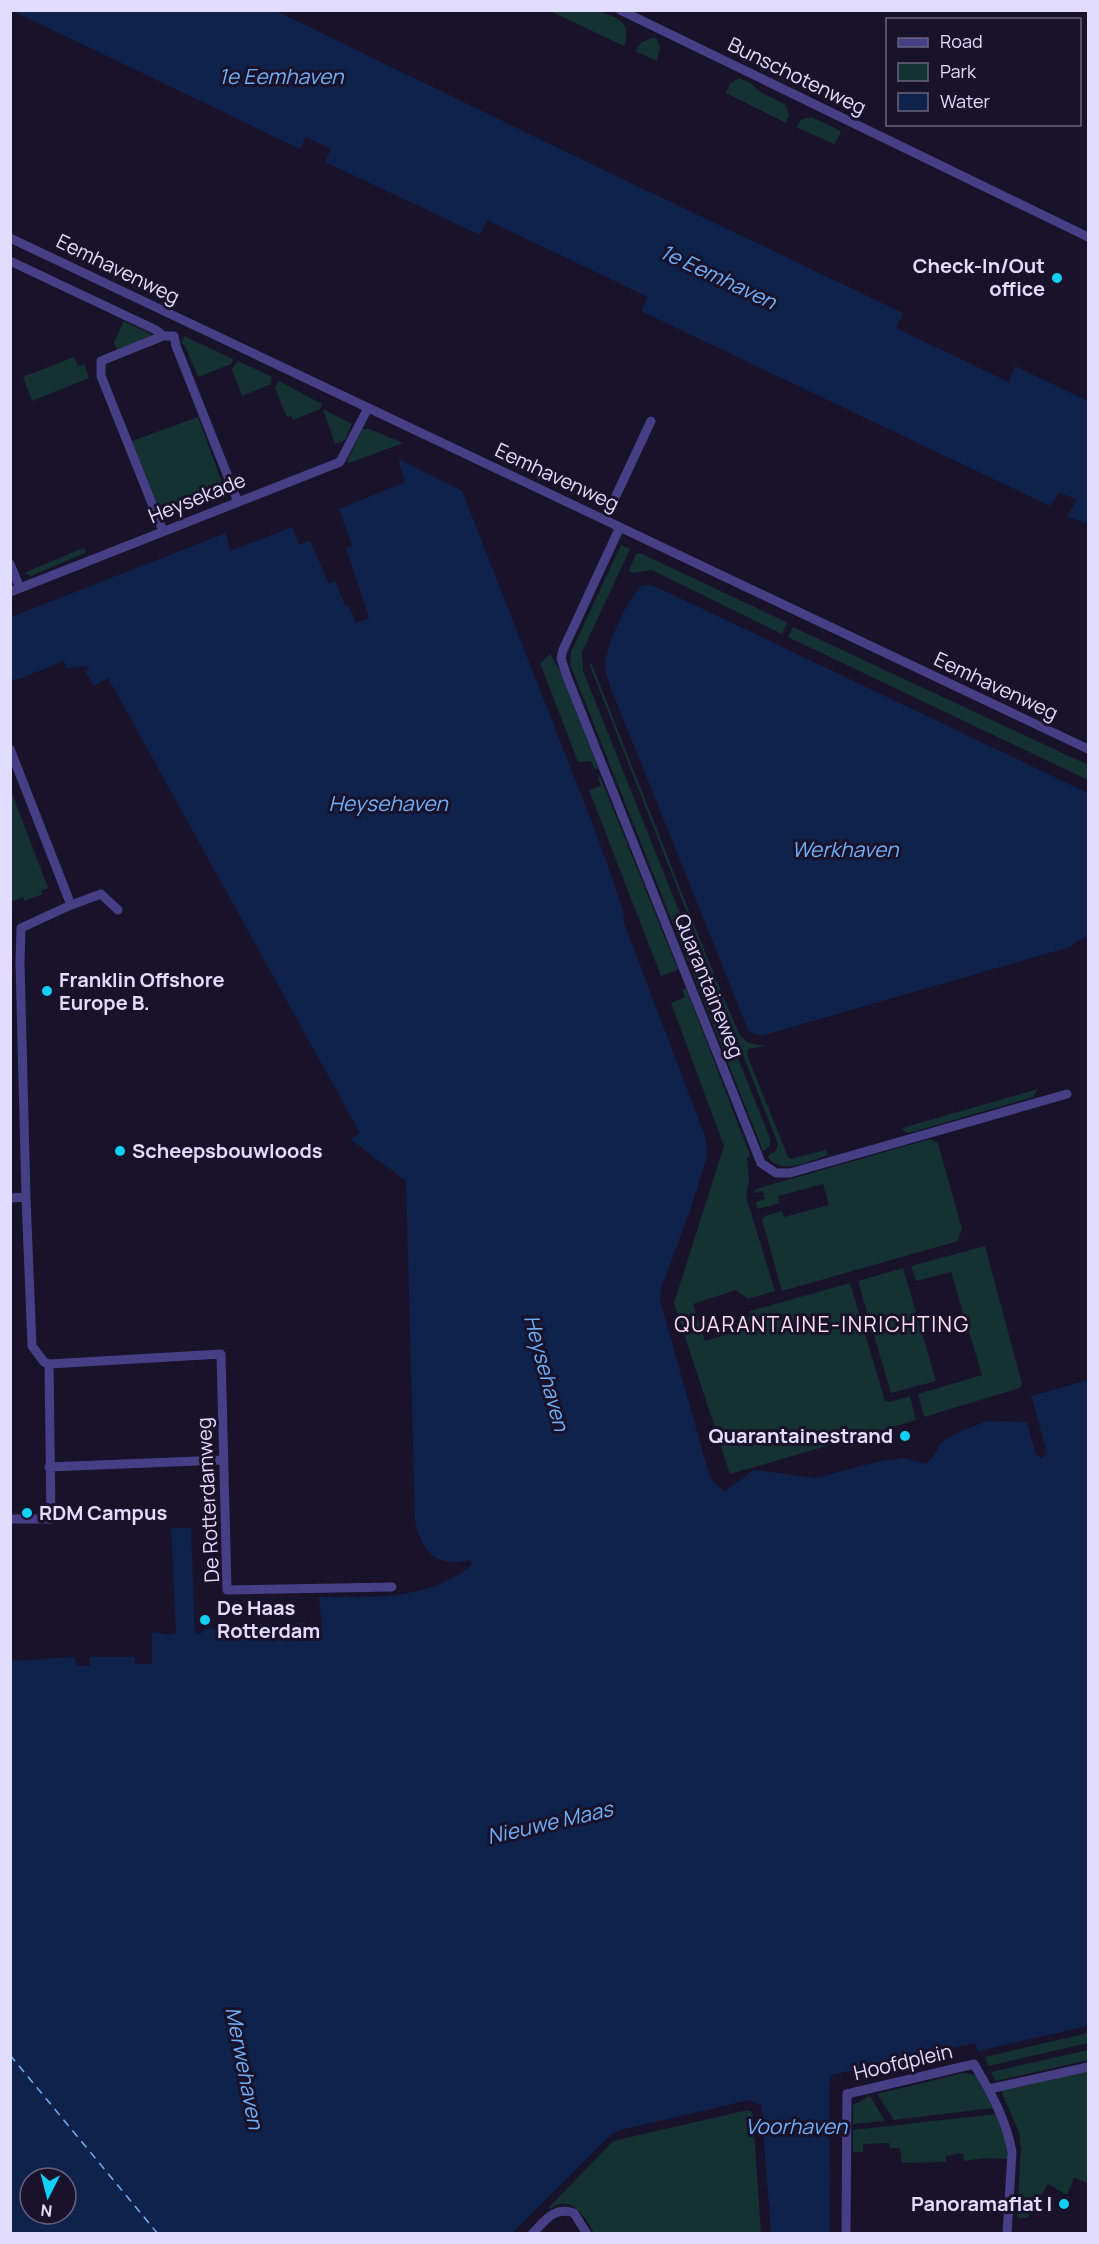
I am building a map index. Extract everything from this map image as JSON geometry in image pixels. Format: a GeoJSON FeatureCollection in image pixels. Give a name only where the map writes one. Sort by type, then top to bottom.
{"type":"FeatureCollection","features":[{"type":"Feature","properties":{"kind":"street","name":"Bunschotenweg"},"geometry":{"type":"LineString","coordinates":[[620,10],[1089,237]]}},
{"type":"Feature","properties":{"kind":"street","name":"Eemhavenweg"},"geometry":{"type":"LineString","coordinates":[[10,238],[1089,749]]}},
{"type":"Feature","properties":{"kind":"street"},"geometry":{"type":"LineString","coordinates":[[10,261],[156,330],[163,336]]}},
{"type":"Feature","properties":{"kind":"street"},"geometry":{"type":"LineString","coordinates":[[182,319],[174,336],[176,346],[238,502]]}},
{"type":"Feature","properties":{"kind":"street"},"geometry":{"type":"LineString","coordinates":[[164,531],[101,376],[101,362],[163,336],[174,336]]}},
{"type":"Feature","properties":{"kind":"street","name":"Heysekade"},"geometry":{"type":"LineString","coordinates":[[10,592],[340,462],[368,408]]}},
{"type":"Feature","properties":{"kind":"street"},"geometry":{"type":"LineString","coordinates":[[604,519],[651,421]]}},
{"type":"Feature","properties":{"kind":"street","name":"Quarantaineweg"},"geometry":{"type":"LineString","coordinates":[[620,527],[561,658],[761,1163],[776,1173],[790,1173],[1067,1094]]}},
{"type":"Feature","properties":{"kind":"street"},"geometry":{"type":"LineString","coordinates":[[10,564],[20,588]]}},
{"type":"Feature","properties":{"kind":"street"},"geometry":{"type":"LineString","coordinates":[[10,749],[71,905]]}},
{"type":"Feature","properties":{"kind":"street"},"geometry":{"type":"LineString","coordinates":[[10,1520],[51,1519],[49,1364],[44,1362],[32,1346],[26,1197],[21,928],[101,894],[118,910]]}},
{"type":"Feature","properties":{"kind":"street"},"geometry":{"type":"LineString","coordinates":[[10,1198],[26,1197]]}},
{"type":"Feature","properties":{"kind":"street","name":"De Rotterdamweg"},"geometry":{"type":"LineString","coordinates":[[49,1364],[221,1354],[227,1590],[392,1587]]}},
{"type":"Feature","properties":{"kind":"street"},"geometry":{"type":"LineString","coordinates":[[49,1467],[222,1460]]}},
{"type":"Feature","properties":{"kind":"street","name":"Hoofdplein"},"geometry":{"type":"LineString","coordinates":[[846,2234],[847,2094],[974,2064],[989,2089]]}},
{"type":"Feature","properties":{"kind":"street"},"geometry":{"type":"LineString","coordinates":[[1007,2234],[1012,2152],[1007,2128],[989,2089],[1089,2067]]}},
{"type":"Feature","properties":{"kind":"street"},"geometry":{"type":"LineString","coordinates":[[532,2234],[554,2212],[561,2210],[574,2213],[587,2234]]}},
{"type":"Feature","properties":{"kind":"green space"},"geometry":{"type":"Polygon","coordinates":[[[550,11],[591,11],[612,16],[626,28],[624,46],[550,11]]]}},
{"type":"Feature","properties":{"kind":"green space"},"geometry":{"type":"Polygon","coordinates":[[[656,38],[660,46],[657,61],[635,51],[641,43],[656,38]]]}},
{"type":"Feature","properties":{"kind":"green space"},"geometry":{"type":"Polygon","coordinates":[[[739,78],[752,84],[758,91],[785,104],[789,115],[786,123],[726,93],[730,84],[739,78]]]}},
{"type":"Feature","properties":{"kind":"green space"},"geometry":{"type":"Polygon","coordinates":[[[812,117],[839,130],[841,133],[834,144],[796,127],[802,119],[812,117]]]}},
{"type":"Feature","properties":{"kind":"green space"},"geometry":{"type":"Polygon","coordinates":[[[124,321],[154,336],[117,350],[114,342],[124,321]]]}},
{"type":"Feature","properties":{"kind":"green space"},"geometry":{"type":"Polygon","coordinates":[[[184,336],[233,359],[231,364],[198,377],[182,343],[184,336]]]}},
{"type":"Feature","properties":{"kind":"green space"},"geometry":{"type":"Polygon","coordinates":[[[74,357],[78,366],[84,364],[89,378],[32,401],[23,377],[74,357]]]}},
{"type":"Feature","properties":{"kind":"green space"},"geometry":{"type":"Polygon","coordinates":[[[238,361],[272,377],[271,384],[242,396],[232,369],[238,361]]]}},
{"type":"Feature","properties":{"kind":"green space"},"geometry":{"type":"Polygon","coordinates":[[[279,381],[322,404],[320,409],[293,420],[291,416],[287,417],[275,388],[279,381]]]}},
{"type":"Feature","properties":{"kind":"green space"},"geometry":{"type":"Polygon","coordinates":[[[323,409],[352,424],[345,440],[335,444],[323,409]]]}},
{"type":"Feature","properties":{"kind":"green space"},"geometry":{"type":"Polygon","coordinates":[[[198,417],[224,488],[161,513],[132,441],[198,417]]]}},
{"type":"Feature","properties":{"kind":"green space"},"geometry":{"type":"Polygon","coordinates":[[[363,428],[403,443],[349,463],[347,461],[363,428]]]}},
{"type":"Feature","properties":{"kind":"green space"},"geometry":{"type":"Polygon","coordinates":[[[621,545],[630,549],[582,652],[583,671],[770,1138],[770,1146],[763,1151],[570,664],[571,652],[621,545]]]}},
{"type":"Feature","properties":{"kind":"green space"},"geometry":{"type":"Polygon","coordinates":[[[83,548],[85,553],[31,576],[24,573],[83,548]]]}},
{"type":"Feature","properties":{"kind":"green space"},"geometry":{"type":"Polygon","coordinates":[[[640,553],[786,622],[782,634],[652,570],[633,573],[629,571],[636,554],[640,553]]]}},
{"type":"Feature","properties":{"kind":"green space"},"geometry":{"type":"Polygon","coordinates":[[[793,627],[1088,765],[1088,780],[788,637],[793,627]]]}},
{"type":"Feature","properties":{"kind":"green space"},"geometry":{"type":"Polygon","coordinates":[[[550,654],[561,673],[598,768],[595,769],[591,761],[578,762],[540,663],[550,654]]]}},
{"type":"Feature","properties":{"kind":"green space"},"geometry":{"type":"Polygon","coordinates":[[[591,662],[739,1034],[748,1043],[765,1046],[748,1049],[747,1055],[788,1157],[790,1159],[826,1150],[828,1155],[789,1166],[781,1166],[768,1158],[776,1151],[778,1144],[590,666],[591,662]]]}},
{"type":"Feature","properties":{"kind":"green space"},"geometry":{"type":"Polygon","coordinates":[[[600,776],[678,970],[661,976],[589,790],[601,786],[598,778],[600,776]]]}},
{"type":"Feature","properties":{"kind":"green space"},"geometry":{"type":"Polygon","coordinates":[[[10,788],[48,888],[41,891],[43,894],[24,901],[23,897],[11,902],[13,906],[11,907],[10,788]]]}},
{"type":"Feature","properties":{"kind":"green space"},"geometry":{"type":"Polygon","coordinates":[[[686,988],[750,1155],[747,1158],[749,1180],[746,1197],[775,1291],[748,1299],[736,1290],[693,1304],[705,1341],[745,1329],[750,1311],[850,1283],[885,1401],[890,1402],[910,1396],[916,1420],[730,1474],[674,1303],[724,1146],[671,1003],[685,997],[682,990],[686,988]]]}},
{"type":"Feature","properties":{"kind":"green space"},"geometry":{"type":"Polygon","coordinates":[[[1038,1089],[1033,1097],[909,1133],[902,1128],[1038,1089]]]}},
{"type":"Feature","properties":{"kind":"green space"},"geometry":{"type":"Polygon","coordinates":[[[930,1139],[938,1143],[962,1229],[958,1241],[782,1291],[762,1220],[765,1216],[782,1211],[784,1217],[829,1205],[823,1184],[778,1196],[780,1203],[757,1209],[756,1202],[765,1199],[763,1191],[754,1193],[756,1189],[930,1139]]]}},
{"type":"Feature","properties":{"kind":"green space"},"geometry":{"type":"Polygon","coordinates":[[[985,1246],[1022,1384],[1020,1388],[924,1417],[918,1394],[982,1375],[951,1272],[916,1281],[911,1266],[985,1246]]]}},
{"type":"Feature","properties":{"kind":"green space"},"geometry":{"type":"Polygon","coordinates":[[[903,1268],[936,1381],[891,1393],[858,1281],[903,1268]]]}},
{"type":"Feature","properties":{"kind":"green space"},"geometry":{"type":"Polygon","coordinates":[[[1088,2033],[1088,2043],[988,2066],[985,2057],[1088,2033]]]}},
{"type":"Feature","properties":{"kind":"green space"},"geometry":{"type":"Polygon","coordinates":[[[1088,2050],[1088,2060],[996,2081],[991,2072],[1088,2050]]]}},
{"type":"Feature","properties":{"kind":"green space"},"geometry":{"type":"Polygon","coordinates":[[[1088,2071],[1088,2183],[1074,2178],[1067,2195],[1048,2184],[1027,2218],[1017,2218],[1021,2149],[1019,2132],[1001,2091],[1088,2071]]]}},
{"type":"Feature","properties":{"kind":"green space"},"geometry":{"type":"Polygon","coordinates":[[[963,2073],[975,2075],[993,2108],[894,2120],[877,2094],[963,2073]]]}},
{"type":"Feature","properties":{"kind":"green space"},"geometry":{"type":"Polygon","coordinates":[[[870,2096],[885,2121],[853,2124],[853,2105],[870,2096]]]}},
{"type":"Feature","properties":{"kind":"green space"},"geometry":{"type":"Polygon","coordinates":[[[748,2110],[752,2112],[753,2117],[761,2233],[594,2233],[582,2214],[571,2205],[565,2203],[551,2209],[549,2207],[613,2141],[748,2110]]]}},
{"type":"Feature","properties":{"kind":"green space"},"geometry":{"type":"Polygon","coordinates":[[[996,2114],[1005,2140],[1008,2159],[984,2158],[964,2161],[963,2153],[946,2156],[946,2162],[902,2163],[900,2148],[890,2148],[889,2143],[863,2144],[863,2152],[853,2152],[853,2130],[996,2114]]]}},
{"type":"Feature","properties":{"kind":"water","name":"1e Eemhaven"},"geometry":{"type":"Polygon","coordinates":[[[11,10],[276,11],[903,313],[896,328],[1009,382],[1015,366],[1088,401],[1088,524],[1067,516],[1077,500],[1059,492],[1050,506],[641,311],[648,297],[487,220],[480,235],[325,162],[331,149],[306,137],[300,149],[11,10]]]}},
{"type":"Feature","properties":{"kind":"water"},"geometry":{"type":"Polygon","coordinates":[[[398,459],[462,491],[595,830],[624,912],[623,920],[703,1131],[707,1147],[706,1160],[661,1289],[660,1300],[709,1474],[715,1483],[724,1492],[754,1470],[815,1478],[881,1461],[904,1458],[926,1464],[942,1442],[963,1430],[987,1421],[1027,1422],[1036,1455],[1042,1458],[1047,1452],[1031,1396],[1088,1380],[1088,2026],[978,2051],[975,2043],[831,2075],[829,2089],[830,2233],[771,2233],[761,2105],[749,2100],[621,2130],[610,2135],[512,2233],[11,2233],[11,1661],[75,1657],[76,1666],[90,1666],[90,1657],[135,1657],[135,1664],[152,1664],[152,1632],[172,1635],[176,1633],[171,1528],[191,1528],[195,1632],[199,1635],[206,1629],[234,1628],[234,1625],[305,1623],[306,1626],[314,1626],[316,1629],[322,1628],[319,1597],[380,1596],[418,1591],[454,1577],[472,1565],[470,1560],[448,1562],[432,1555],[422,1541],[415,1521],[406,1181],[350,1139],[360,1133],[108,678],[94,686],[86,673],[89,666],[66,668],[64,661],[11,680],[11,617],[226,533],[230,551],[292,527],[299,544],[310,541],[329,584],[335,581],[356,623],[369,618],[346,548],[352,545],[339,509],[405,482],[398,459]]]}},
{"type":"Feature","properties":{"kind":"water","name":"Werkhaven"},"geometry":{"type":"Polygon","coordinates":[[[642,585],[663,590],[1088,793],[1088,937],[1070,947],[761,1036],[749,1032],[606,673],[605,666],[613,634],[630,601],[642,585]]]}},
{"type":"Feature","properties":{"kind":"ferry route"},"geometry":{"type":"LineString","coordinates":[[10,2055],[158,2234]]}},
{"type":"Feature","properties":{"kind":"place","name":"Check-In/Out office"},"geometry":{"type":"Point","coordinates":[1057,278]}},
{"type":"Feature","properties":{"kind":"place","name":"Franklin Offshore Europe B."},"geometry":{"type":"Point","coordinates":[47,991]}},
{"type":"Feature","properties":{"kind":"place","name":"Scheepsbouwloods"},"geometry":{"type":"Point","coordinates":[120,1151]}},
{"type":"Feature","properties":{"kind":"place","name":"Quarantainestrand"},"geometry":{"type":"Point","coordinates":[905,1436]}},
{"type":"Feature","properties":{"kind":"place","name":"RDM Campus"},"geometry":{"type":"Point","coordinates":[27,1513]}},
{"type":"Feature","properties":{"kind":"place","name":"De Haas Rotterdam"},"geometry":{"type":"Point","coordinates":[205,1620]}},
{"type":"Feature","properties":{"kind":"place","name":"Panoramaflat I"},"geometry":{"type":"Point","coordinates":[1064,2204]}},
{"type":"Feature","properties":{"kind":"district","name":"QUARANTAINE-INRICHTING"},"geometry":{"type":"Point","coordinates":[822,1325]}},
{"type":"Feature","properties":{"kind":"water label","name":"Heysehaven"},"geometry":{"type":"Point","coordinates":[388,804]}},
{"type":"Feature","properties":{"kind":"water label","name":"Heysehaven"},"geometry":{"type":"Point","coordinates":[546,1373]}},
{"type":"Feature","properties":{"kind":"water label","name":"Nieuwe Maas"},"geometry":{"type":"Point","coordinates":[550,1823]}},
{"type":"Feature","properties":{"kind":"water label","name":"Merwehaven"},"geometry":{"type":"Point","coordinates":[244,2068]}},
{"type":"Feature","properties":{"kind":"water label","name":"Voorhaven"},"geometry":{"type":"Point","coordinates":[796,2127]}}]}
